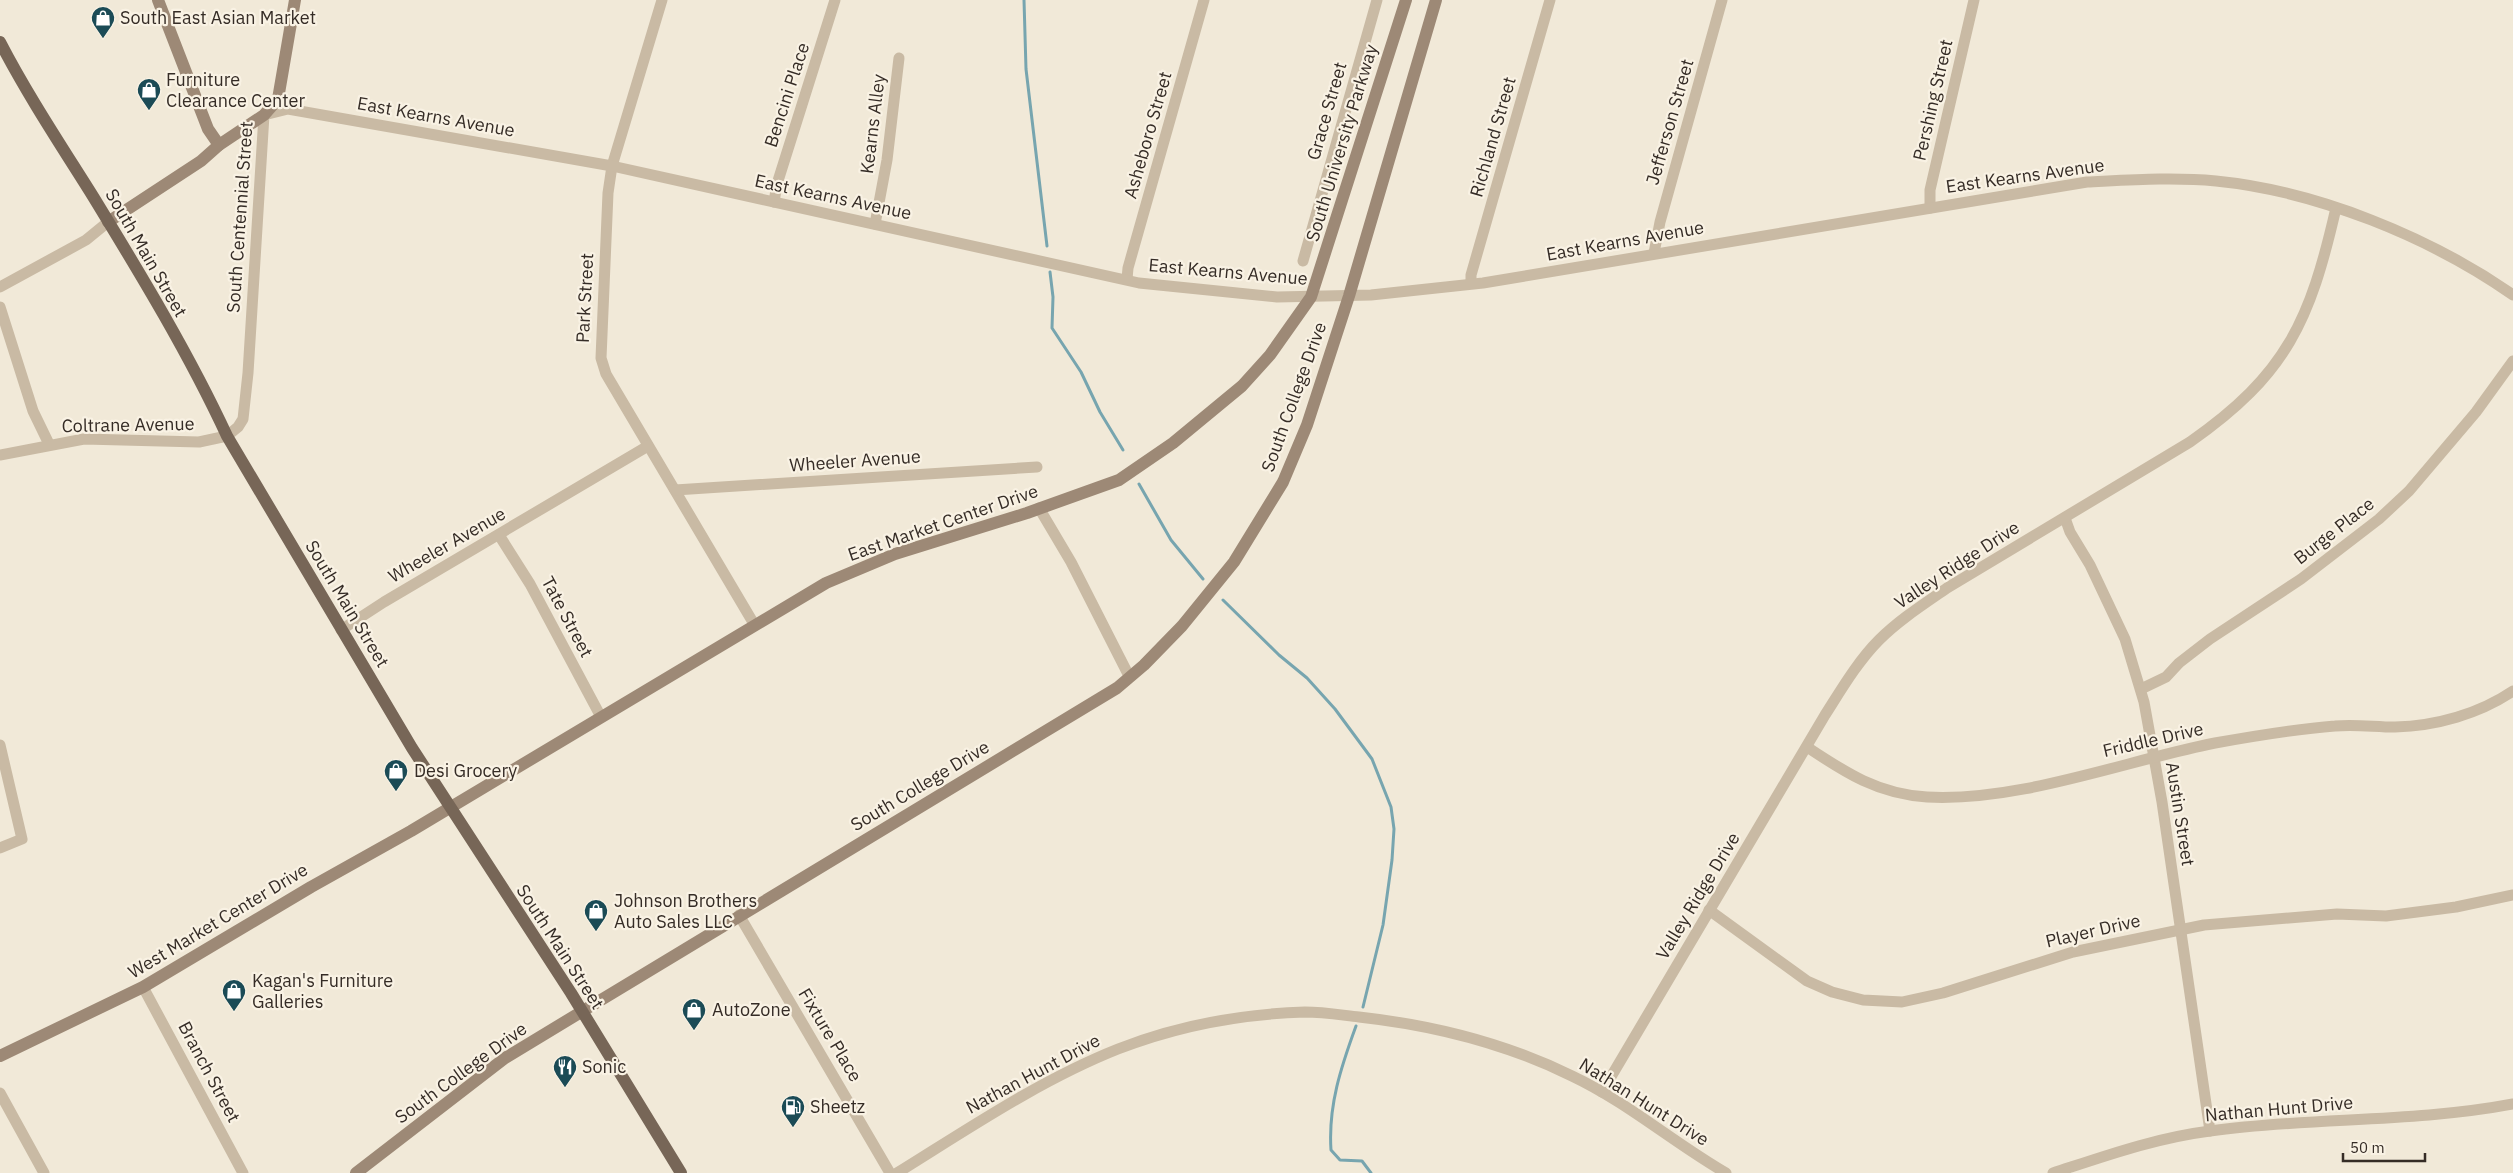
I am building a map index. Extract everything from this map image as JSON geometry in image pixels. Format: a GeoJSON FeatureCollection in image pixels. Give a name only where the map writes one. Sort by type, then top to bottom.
{"type":"FeatureCollection","features":[{"type":"Feature","properties":{"kind":"main road"},"geometry":{"type":"LineString","coordinates":[[158,0],[208,129],[219,145]]}},
{"type":"Feature","properties":{"kind":"main road","name":"South Centennial Street"},"geometry":{"type":"LineString","coordinates":[[264,115],[278,99],[295,0]]}},
{"type":"Feature","properties":{"kind":"main road","name":"South University Parkway"},"geometry":{"type":"LineString","coordinates":[[1311,297],[1406,0]]}},
{"type":"Feature","properties":{"kind":"main road"},"geometry":{"type":"LineString","coordinates":[[1349,296],[1436,0]]}},
{"type":"Feature","properties":{"kind":"main road","name":"South Main Street"},"geometry":{"type":"LineString","coordinates":[[0,42],[16,73],[108,222],[204,386],[227,436],[341,630],[449,808],[582,1012],[681,1173]]}},
{"type":"Feature","properties":{"kind":"main road","name":"East Kearns Avenue"},"geometry":{"type":"LineString","coordinates":[[108,222],[201,161],[219,145],[264,115]]}},
{"type":"Feature","properties":{"kind":"main road","name":"South College Drive"},"geometry":{"type":"LineString","coordinates":[[356,1173],[505,1058],[1117,688],[1144,665],[1182,626],[1234,562],[1283,482],[1307,425],[1349,296]]}},
{"type":"Feature","properties":{"kind":"main road","name":"East Market Center Drive"},"geometry":{"type":"LineString","coordinates":[[449,808],[754,624],[826,583],[895,554],[1119,480],[1173,443],[1242,386],[1270,355],[1311,297]]}},
{"type":"Feature","properties":{"kind":"main road","name":"West Market Center Drive"},"geometry":{"type":"LineString","coordinates":[[0,1056],[143,987],[449,808]]}},
{"type":"Feature","properties":{"kind":"street","name":"Park Street"},"geometry":{"type":"LineString","coordinates":[[662,0],[612,166],[608,193],[600,348],[606,374],[754,624]]}},
{"type":"Feature","properties":{"kind":"street","name":"Bencini Place"},"geometry":{"type":"LineString","coordinates":[[774,202],[777,184],[836,0]]}},
{"type":"Feature","properties":{"kind":"street","name":"Asheboro Street"},"geometry":{"type":"LineString","coordinates":[[1127,279],[1128,268],[1204,0]]}},
{"type":"Feature","properties":{"kind":"street","name":"Grace Street"},"geometry":{"type":"LineString","coordinates":[[1303,261],[1377,0]]}},
{"type":"Feature","properties":{"kind":"street","name":"Richland Street"},"geometry":{"type":"LineString","coordinates":[[1471,283],[1471,275],[1550,0]]}},
{"type":"Feature","properties":{"kind":"street","name":"Jefferson Street"},"geometry":{"type":"LineString","coordinates":[[1654,253],[1660,222],[1722,0]]}},
{"type":"Feature","properties":{"kind":"street","name":"Pershing Street"},"geometry":{"type":"LineString","coordinates":[[1930,208],[1930,190],[1974,0]]}},
{"type":"Feature","properties":{"kind":"street","name":"Kearns Alley"},"geometry":{"type":"LineString","coordinates":[[876,224],[887,160],[898,58]]}},
{"type":"Feature","properties":{"kind":"street","name":"East Kearns Avenue"},"geometry":{"type":"LineString","coordinates":[[264,115],[288,109],[612,166],[1127,279],[1277,297],[1349,296],[1415,291],[2087,182],[2161,178],[2246,185],[2294,195],[2336,208],[2415,238],[2458,259],[2513,295]]}},
{"type":"Feature","properties":{"kind":"street","name":"South Centennial Street"},"geometry":{"type":"LineString","coordinates":[[227,436],[243,420],[264,115]]}},
{"type":"Feature","properties":{"kind":"street","name":"Valley Ridge Drive"},"geometry":{"type":"LineString","coordinates":[[1602,1092],[1841,688],[1878,641],[1912,612],[1947,588],[2190,442],[2226,417],[2267,375],[2286,348],[2309,306],[2322,266],[2336,208]]}},
{"type":"Feature","properties":{"kind":"street"},"geometry":{"type":"LineString","coordinates":[[0,287],[86,240],[108,222]]}},
{"type":"Feature","properties":{"kind":"street"},"geometry":{"type":"LineString","coordinates":[[0,308],[33,411],[49,444]]}},
{"type":"Feature","properties":{"kind":"street","name":"Burge Place"},"geometry":{"type":"LineString","coordinates":[[2141,689],[2166,677],[2179,662],[2210,639],[2301,579],[2379,519],[2409,491],[2476,412],[2513,361]]}},
{"type":"Feature","properties":{"kind":"street","name":"Coltrane Avenue"},"geometry":{"type":"LineString","coordinates":[[0,455],[49,444],[84,439],[199,442],[227,436]]}},
{"type":"Feature","properties":{"kind":"street","name":"Wheeler Avenue"},"geometry":{"type":"LineString","coordinates":[[341,630],[384,602],[499,536],[648,446]]}},
{"type":"Feature","properties":{"kind":"street","name":"Wheeler Avenue"},"geometry":{"type":"LineString","coordinates":[[675,490],[1037,466]]}},
{"type":"Feature","properties":{"kind":"street"},"geometry":{"type":"LineString","coordinates":[[1039,508],[1071,562],[1129,676]]}},
{"type":"Feature","properties":{"kind":"street","name":"Austin Street"},"geometry":{"type":"LineString","coordinates":[[2065,518],[2070,532],[2090,566],[2125,638],[2141,689],[2210,1131]]}},
{"type":"Feature","properties":{"kind":"street","name":"Tate Street"},"geometry":{"type":"LineString","coordinates":[[499,536],[530,584],[600,717]]}},
{"type":"Feature","properties":{"kind":"street","name":"Friddle Drive"},"geometry":{"type":"LineString","coordinates":[[1807,746],[1849,775],[1874,786],[1925,796],[1952,797],[2004,792],[2153,759],[2215,743],[2336,726],[2396,727],[2431,723],[2480,708],[2513,691]]}},
{"type":"Feature","properties":{"kind":"street"},"geometry":{"type":"LineString","coordinates":[[0,745],[22,839],[0,848]]}},
{"type":"Feature","properties":{"kind":"street","name":"Player Drive"},"geometry":{"type":"LineString","coordinates":[[1709,910],[1807,981],[1832,992],[1862,1000],[1888,1002],[1918,999],[2073,952],[2204,925],[2263,918],[2337,914],[2386,916],[2426,912],[2513,895]]}},
{"type":"Feature","properties":{"kind":"street","name":"Fixture Place"},"geometry":{"type":"LineString","coordinates":[[739,915],[890,1173]]}},
{"type":"Feature","properties":{"kind":"street","name":"Branch Street"},"geometry":{"type":"LineString","coordinates":[[143,987],[243,1173]]}},
{"type":"Feature","properties":{"kind":"street","name":"Nathan Hunt Drive"},"geometry":{"type":"LineString","coordinates":[[897,1173],[1048,1082],[1116,1050],[1173,1032],[1219,1021],[1266,1015],[1322,1013],[1422,1027],[1522,1054],[1573,1076],[1602,1092],[1726,1173]]}},
{"type":"Feature","properties":{"kind":"street"},"geometry":{"type":"LineString","coordinates":[[0,1094],[44,1173]]}},
{"type":"Feature","properties":{"kind":"street","name":"Nathan Hunt Drive"},"geometry":{"type":"LineString","coordinates":[[2052,1173],[2155,1140],[2210,1131],[2263,1125],[2391,1118],[2513,1104]]}},
{"type":"Feature","properties":{"kind":"waterway"},"geometry":{"type":"LineString","coordinates":[[1024,0],[1026,69],[1047,246]]}},
{"type":"Feature","properties":{"kind":"waterway"},"geometry":{"type":"LineString","coordinates":[[1050,272],[1053,297],[1052,328],[1081,372],[1100,412],[1123,450]]}},
{"type":"Feature","properties":{"kind":"waterway"},"geometry":{"type":"LineString","coordinates":[[1139,484],[1171,540],[1203,579]]}},
{"type":"Feature","properties":{"kind":"waterway"},"geometry":{"type":"LineString","coordinates":[[1223,600],[1279,655],[1307,678],[1335,709],[1372,759],[1391,807],[1394,829],[1392,860],[1383,925],[1363,1007]]}},
{"type":"Feature","properties":{"kind":"waterway"},"geometry":{"type":"LineString","coordinates":[[1356,1026],[1345,1056],[1337,1087],[1332,1118],[1331,1150],[1340,1160],[1362,1161],[1371,1173]]}},
{"type":"Feature","properties":{"kind":"place","name":"South East Asian Market"},"geometry":{"type":"Point","coordinates":[103,39]}},
{"type":"Feature","properties":{"kind":"place","name":"Furniture Clearance Center"},"geometry":{"type":"Point","coordinates":[149,111]}},
{"type":"Feature","properties":{"kind":"place","name":"Desi Grocery"},"geometry":{"type":"Point","coordinates":[396,792]}},
{"type":"Feature","properties":{"kind":"place","name":"Johnson Brothers Auto Sales LLC"},"geometry":{"type":"Point","coordinates":[596,932]}},
{"type":"Feature","properties":{"kind":"place","name":"Kagan's Furniture Galleries"},"geometry":{"type":"Point","coordinates":[234,1012]}},
{"type":"Feature","properties":{"kind":"place","name":"AutoZone"},"geometry":{"type":"Point","coordinates":[694,1031]}},
{"type":"Feature","properties":{"kind":"place","name":"Sonic"},"geometry":{"type":"Point","coordinates":[565,1088]}},
{"type":"Feature","properties":{"kind":"place","name":"Sheetz"},"geometry":{"type":"Point","coordinates":[793,1128]}}]}
